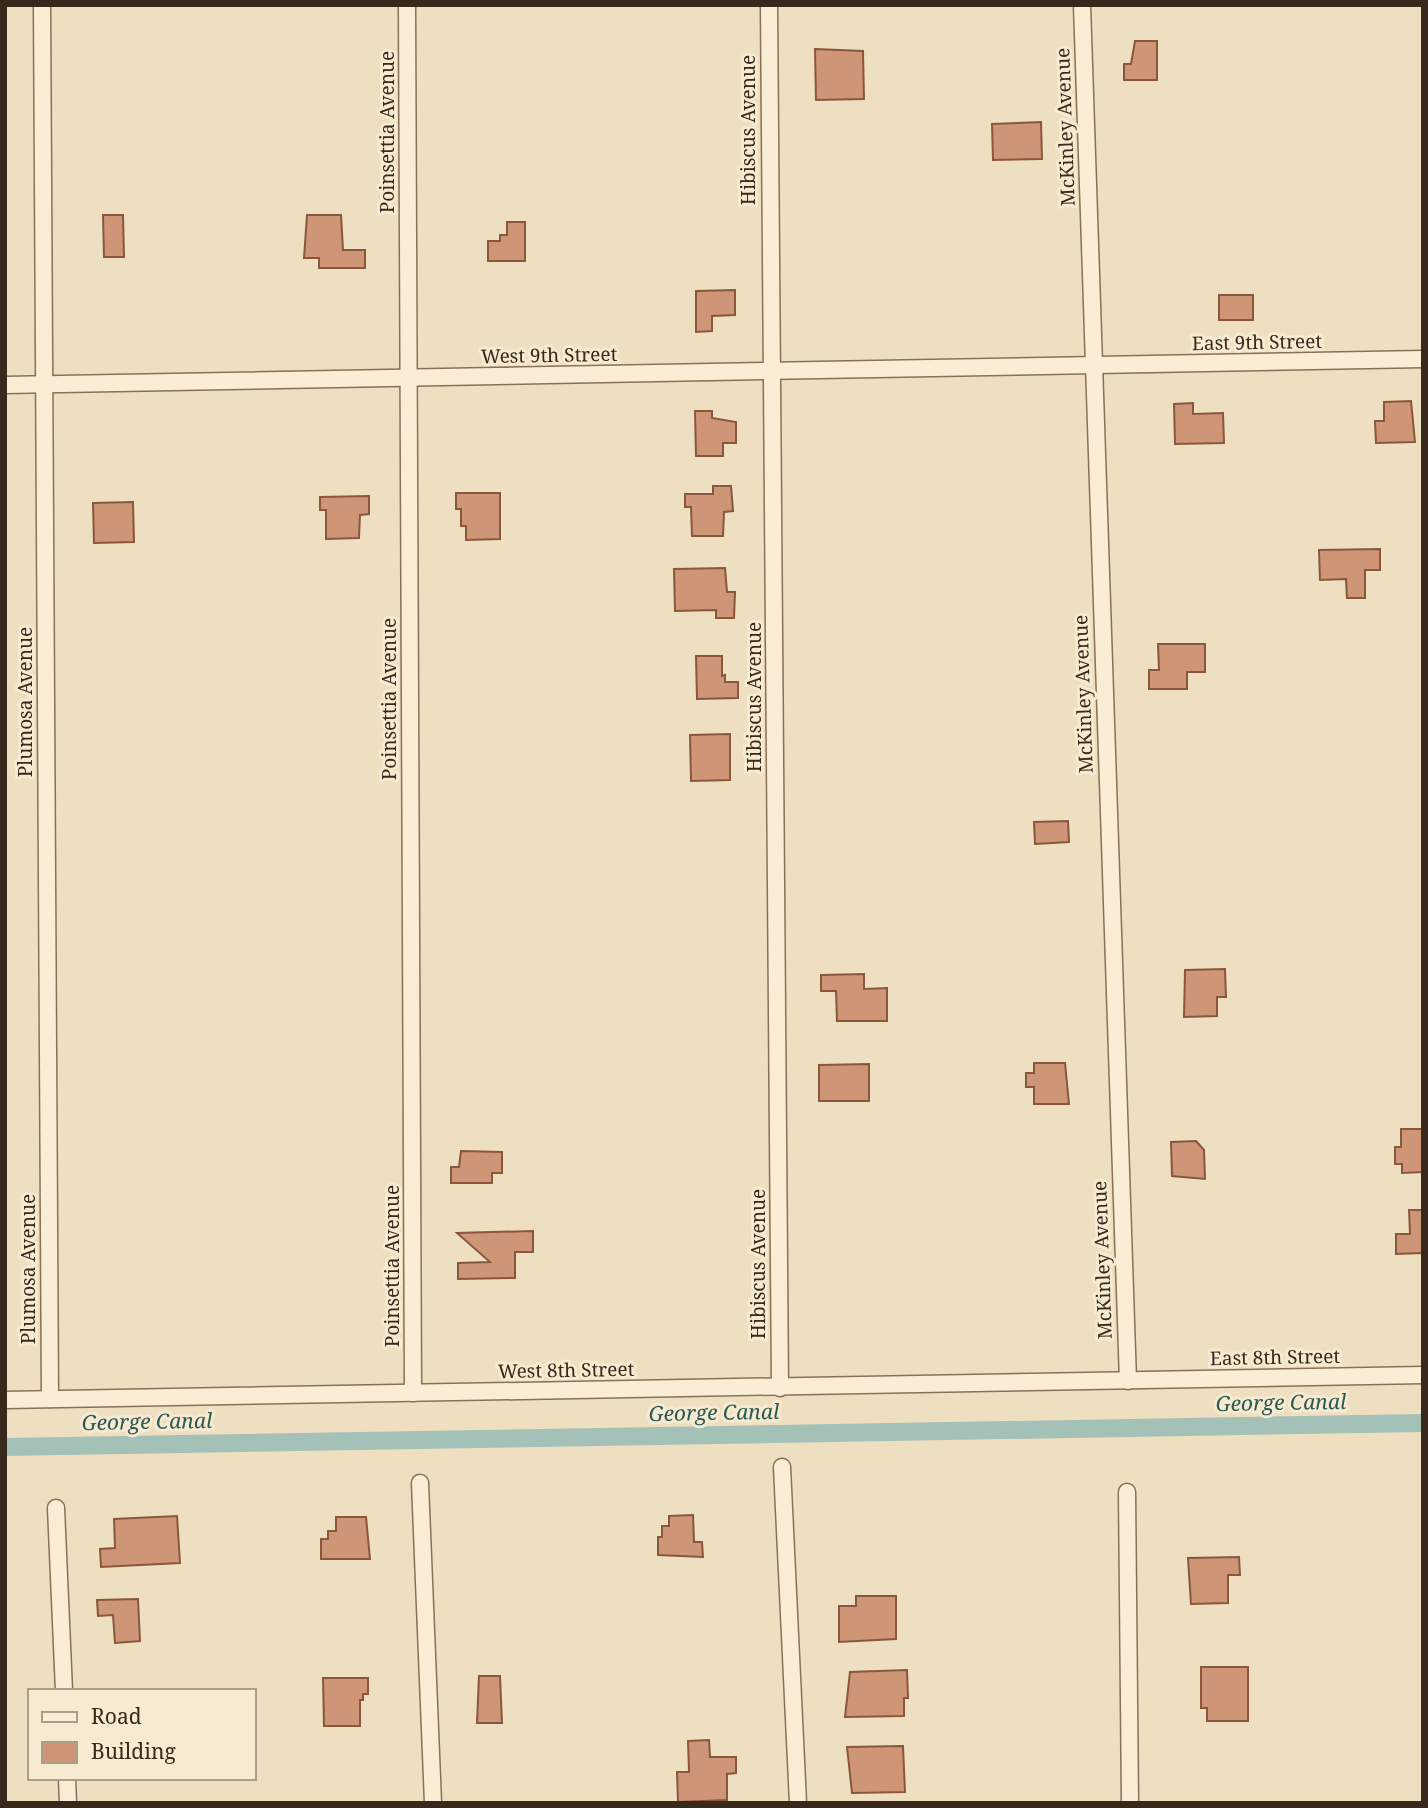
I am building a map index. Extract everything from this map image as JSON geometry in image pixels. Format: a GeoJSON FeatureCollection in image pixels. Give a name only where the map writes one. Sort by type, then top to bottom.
{"type":"FeatureCollection","features":[{"type":"Feature","properties":{"kind":"street","name":"Plumosa Avenue"},"geometry":{"type":"LineString","coordinates":[[42,5],[50,1399]]}},
{"type":"Feature","properties":{"kind":"street","name":"Poinsettia Avenue"},"geometry":{"type":"LineString","coordinates":[[407,5],[413,1393]]}},
{"type":"Feature","properties":{"kind":"street","name":"Hibiscus Avenue"},"geometry":{"type":"LineString","coordinates":[[769,5],[780,1388]]}},
{"type":"Feature","properties":{"kind":"street","name":"McKinley Avenue"},"geometry":{"type":"LineString","coordinates":[[1082,5],[1128,1381]]}},
{"type":"Feature","properties":{"kind":"street","name":"East 9th Street"},"geometry":{"type":"LineString","coordinates":[[1093,367],[1423,359]]}},
{"type":"Feature","properties":{"kind":"street","name":"West 9th Street"},"geometry":{"type":"LineString","coordinates":[[5,385],[1093,367]]}},
{"type":"Feature","properties":{"kind":"street","name":"East 8th Street"},"geometry":{"type":"LineString","coordinates":[[1128,1381],[1423,1375]]}},
{"type":"Feature","properties":{"kind":"street","name":"West 8th Street"},"geometry":{"type":"LineString","coordinates":[[5,1400],[1128,1381]]}},
{"type":"Feature","properties":{"kind":"street"},"geometry":{"type":"LineString","coordinates":[[782,1467],[798,1803]]}},
{"type":"Feature","properties":{"kind":"street"},"geometry":{"type":"LineString","coordinates":[[420,1483],[433,1803]]}},
{"type":"Feature","properties":{"kind":"street"},"geometry":{"type":"LineString","coordinates":[[1127,1492],[1130,1803]]}},
{"type":"Feature","properties":{"kind":"street"},"geometry":{"type":"LineString","coordinates":[[57,1508],[64,1689]]}},
{"type":"Feature","properties":{"kind":"street"},"geometry":{"type":"LineString","coordinates":[[67,1780],[68,1803]]}},
{"type":"Feature","properties":{"kind":"building"},"geometry":{"type":"Polygon","coordinates":[[[1135,41],[1157,41],[1157,80],[1124,80],[1124,64],[1131,64],[1135,41]]]}},
{"type":"Feature","properties":{"kind":"building"},"geometry":{"type":"Polygon","coordinates":[[[815,49],[863,51],[864,99],[816,100],[815,49]]]}},
{"type":"Feature","properties":{"kind":"building"},"geometry":{"type":"Polygon","coordinates":[[[1041,122],[1042,159],[993,160],[992,124],[1041,122]]]}},
{"type":"Feature","properties":{"kind":"building"},"geometry":{"type":"Polygon","coordinates":[[[103,215],[123,215],[124,257],[104,257],[103,215]]]}},
{"type":"Feature","properties":{"kind":"building"},"geometry":{"type":"Polygon","coordinates":[[[307,215],[341,215],[343,250],[365,250],[365,268],[319,268],[319,258],[304,258],[307,215]]]}},
{"type":"Feature","properties":{"kind":"building"},"geometry":{"type":"Polygon","coordinates":[[[507,222],[525,222],[525,261],[488,261],[488,241],[500,241],[500,235],[507,235],[507,222]]]}},
{"type":"Feature","properties":{"kind":"building"},"geometry":{"type":"Polygon","coordinates":[[[735,290],[735,315],[712,316],[712,331],[696,332],[696,291],[735,290]]]}},
{"type":"Feature","properties":{"kind":"building"},"geometry":{"type":"Polygon","coordinates":[[[1219,295],[1253,295],[1253,320],[1219,320],[1219,295]]]}},
{"type":"Feature","properties":{"kind":"building"},"geometry":{"type":"Polygon","coordinates":[[[1411,401],[1415,442],[1376,443],[1375,421],[1384,421],[1384,402],[1411,401]]]}},
{"type":"Feature","properties":{"kind":"building"},"geometry":{"type":"Polygon","coordinates":[[[1193,403],[1193,414],[1223,413],[1224,443],[1175,444],[1174,404],[1193,403]]]}},
{"type":"Feature","properties":{"kind":"building"},"geometry":{"type":"Polygon","coordinates":[[[695,411],[712,411],[712,418],[736,422],[736,443],[723,443],[723,456],[696,456],[695,411]]]}},
{"type":"Feature","properties":{"kind":"building"},"geometry":{"type":"Polygon","coordinates":[[[713,486],[731,486],[733,511],[724,512],[723,536],[692,536],[691,507],[685,507],[685,494],[713,494],[713,486]]]}},
{"type":"Feature","properties":{"kind":"building"},"geometry":{"type":"Polygon","coordinates":[[[456,493],[500,493],[500,539],[466,540],[466,526],[461,526],[461,509],[456,509],[456,493]]]}},
{"type":"Feature","properties":{"kind":"building"},"geometry":{"type":"Polygon","coordinates":[[[369,496],[369,514],[360,515],[359,538],[326,539],[326,510],[320,510],[320,497],[369,496]]]}},
{"type":"Feature","properties":{"kind":"building"},"geometry":{"type":"Polygon","coordinates":[[[133,502],[134,542],[94,543],[93,503],[133,502]]]}},
{"type":"Feature","properties":{"kind":"building"},"geometry":{"type":"Polygon","coordinates":[[[1380,549],[1380,570],[1365,570],[1365,598],[1347,598],[1346,579],[1320,580],[1319,550],[1380,549]]]}},
{"type":"Feature","properties":{"kind":"building"},"geometry":{"type":"Polygon","coordinates":[[[725,568],[727,592],[735,592],[734,618],[716,618],[716,610],[675,611],[674,569],[725,568]]]}},
{"type":"Feature","properties":{"kind":"building"},"geometry":{"type":"Polygon","coordinates":[[[1158,644],[1205,644],[1205,672],[1187,672],[1187,689],[1149,689],[1149,670],[1159,670],[1158,644]]]}},
{"type":"Feature","properties":{"kind":"building"},"geometry":{"type":"Polygon","coordinates":[[[696,656],[722,656],[722,676],[725,675],[725,682],[738,682],[738,698],[697,699],[696,656]]]}},
{"type":"Feature","properties":{"kind":"building"},"geometry":{"type":"Polygon","coordinates":[[[730,734],[730,780],[691,781],[690,735],[730,734]]]}},
{"type":"Feature","properties":{"kind":"building"},"geometry":{"type":"Polygon","coordinates":[[[1068,821],[1069,842],[1035,844],[1034,822],[1068,821]]]}},
{"type":"Feature","properties":{"kind":"building"},"geometry":{"type":"Polygon","coordinates":[[[1225,969],[1226,997],[1217,997],[1217,1016],[1184,1017],[1185,970],[1225,969]]]}},
{"type":"Feature","properties":{"kind":"building"},"geometry":{"type":"Polygon","coordinates":[[[864,974],[864,989],[887,988],[887,1021],[837,1021],[836,991],[821,991],[821,975],[864,974]]]}},
{"type":"Feature","properties":{"kind":"building"},"geometry":{"type":"Polygon","coordinates":[[[1034,1063],[1065,1063],[1069,1104],[1034,1104],[1034,1087],[1026,1087],[1026,1073],[1034,1073],[1034,1063]]]}},
{"type":"Feature","properties":{"kind":"building"},"geometry":{"type":"Polygon","coordinates":[[[869,1064],[869,1101],[819,1101],[819,1065],[869,1064]]]}},
{"type":"Feature","properties":{"kind":"building"},"geometry":{"type":"Polygon","coordinates":[[[1401,1129],[1423,1129],[1423,1172],[1402,1173],[1402,1164],[1395,1164],[1395,1147],[1401,1147],[1401,1129]]]}},
{"type":"Feature","properties":{"kind":"building"},"geometry":{"type":"Polygon","coordinates":[[[1196,1141],[1204,1150],[1205,1179],[1172,1176],[1171,1142],[1196,1141]]]}},
{"type":"Feature","properties":{"kind":"building"},"geometry":{"type":"Polygon","coordinates":[[[461,1151],[502,1152],[502,1173],[492,1173],[492,1183],[451,1183],[451,1167],[459,1167],[461,1151]]]}},
{"type":"Feature","properties":{"kind":"building"},"geometry":{"type":"Polygon","coordinates":[[[1409,1210],[1423,1210],[1423,1253],[1396,1254],[1396,1234],[1410,1234],[1409,1210]]]}},
{"type":"Feature","properties":{"kind":"building"},"geometry":{"type":"Polygon","coordinates":[[[533,1231],[533,1252],[515,1252],[515,1278],[458,1279],[458,1263],[490,1262],[457,1233],[533,1231]]]}},
{"type":"Feature","properties":{"kind":"building"},"geometry":{"type":"Polygon","coordinates":[[[693,1515],[694,1542],[702,1542],[703,1557],[658,1555],[658,1537],[662,1537],[662,1526],[669,1526],[669,1516],[693,1515]]]}},
{"type":"Feature","properties":{"kind":"building"},"geometry":{"type":"Polygon","coordinates":[[[177,1516],[180,1563],[101,1567],[100,1549],[115,1548],[114,1519],[177,1516]]]}},
{"type":"Feature","properties":{"kind":"building"},"geometry":{"type":"Polygon","coordinates":[[[336,1517],[366,1517],[370,1559],[321,1559],[321,1539],[328,1539],[328,1531],[336,1531],[336,1517]]]}},
{"type":"Feature","properties":{"kind":"building"},"geometry":{"type":"Polygon","coordinates":[[[1239,1557],[1240,1575],[1228,1575],[1228,1603],[1191,1604],[1188,1558],[1239,1557]]]}},
{"type":"Feature","properties":{"kind":"building"},"geometry":{"type":"Polygon","coordinates":[[[856,1596],[896,1596],[896,1639],[839,1642],[839,1606],[856,1606],[856,1596]]]}},
{"type":"Feature","properties":{"kind":"building"},"geometry":{"type":"Polygon","coordinates":[[[138,1599],[140,1641],[115,1643],[113,1615],[98,1616],[97,1600],[138,1599]]]}},
{"type":"Feature","properties":{"kind":"building"},"geometry":{"type":"Polygon","coordinates":[[[1201,1667],[1248,1667],[1248,1721],[1207,1721],[1207,1708],[1201,1708],[1201,1667]]]}},
{"type":"Feature","properties":{"kind":"building"},"geometry":{"type":"Polygon","coordinates":[[[907,1670],[908,1698],[904,1698],[904,1716],[845,1717],[850,1672],[907,1670]]]}},
{"type":"Feature","properties":{"kind":"building"},"geometry":{"type":"Polygon","coordinates":[[[479,1676],[500,1676],[502,1723],[477,1723],[479,1676]]]}},
{"type":"Feature","properties":{"kind":"building"},"geometry":{"type":"Polygon","coordinates":[[[323,1678],[368,1678],[368,1694],[363,1694],[363,1700],[360,1700],[360,1726],[324,1726],[323,1678]]]}},
{"type":"Feature","properties":{"kind":"building"},"geometry":{"type":"Polygon","coordinates":[[[709,1740],[710,1757],[736,1757],[736,1773],[727,1774],[727,1800],[678,1802],[677,1772],[689,1772],[688,1741],[709,1740]]]}},
{"type":"Feature","properties":{"kind":"building"},"geometry":{"type":"Polygon","coordinates":[[[903,1746],[905,1792],[852,1793],[847,1747],[903,1746]]]}},
{"type":"Feature","properties":{"kind":"waterway","name":"George Canal"},"geometry":{"type":"LineString","coordinates":[[5,1447],[1423,1423]]}}]}
